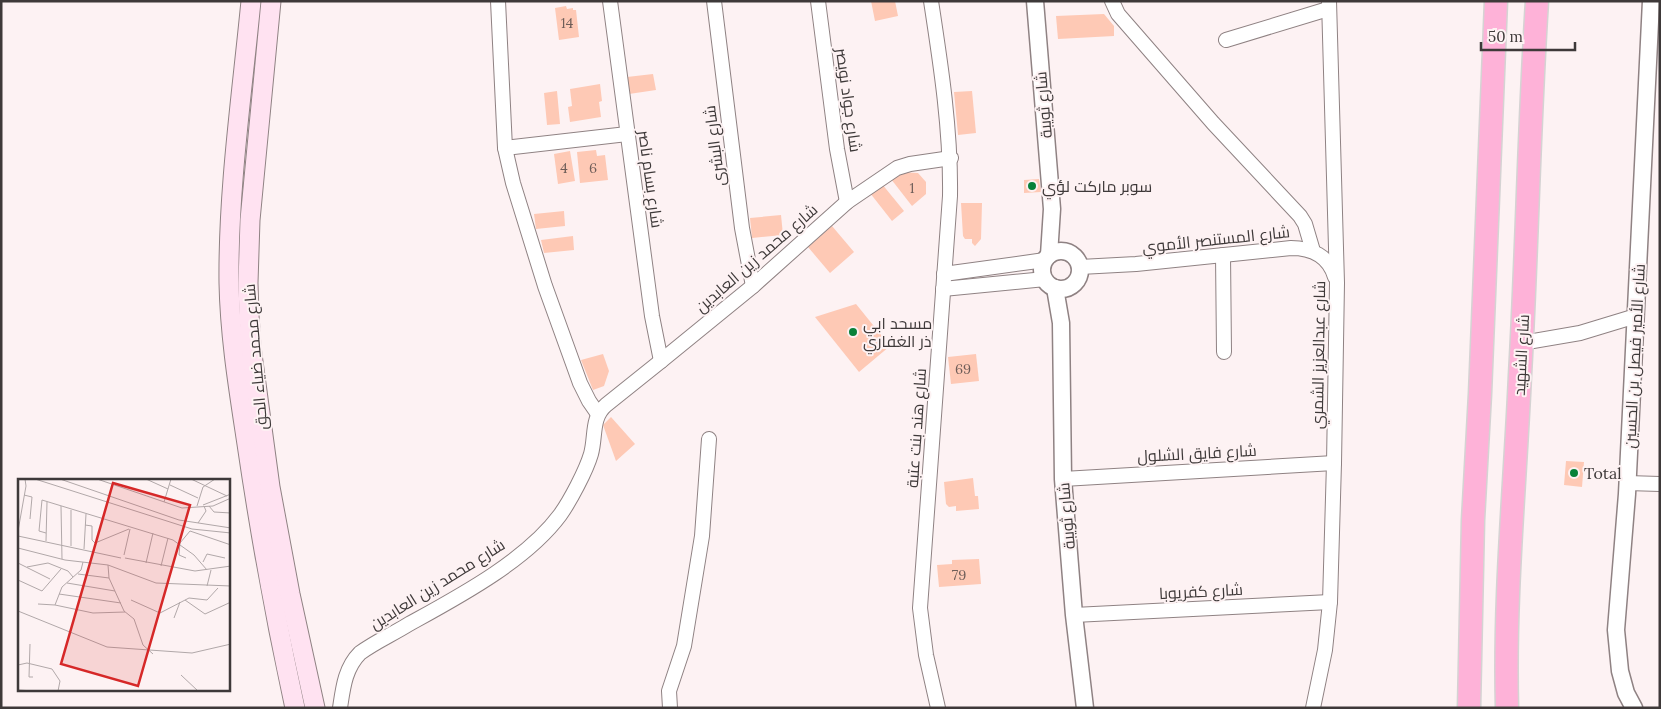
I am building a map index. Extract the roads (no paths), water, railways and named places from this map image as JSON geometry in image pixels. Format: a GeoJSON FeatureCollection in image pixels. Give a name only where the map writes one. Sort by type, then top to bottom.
{"type":"FeatureCollection","features":[{"type":"Feature","properties":{"kind":"highway"},"geometry":{"type":"LineString","coordinates":[[1469,708],[1473,538],[1496,1]]}},
{"type":"Feature","properties":{"kind":"highway","name":"شارع الشهيد"},"geometry":{"type":"LineString","coordinates":[[1506,708],[1505,653],[1509,560],[1522,343],[1537,1]]}},
{"type":"Feature","properties":{"kind":"main road","name":"شارع محمد ضياء الحق"},"geometry":{"type":"LineString","coordinates":[[252,1],[230,219],[229,284],[237,381],[261,534],[295,708]]}},
{"type":"Feature","properties":{"kind":"main road","name":"شارع محمد ضياء الحق"},"geometry":{"type":"LineString","coordinates":[[271,1],[250,220],[249,315],[262,433],[274,505],[292,602],[315,708]]}},
{"type":"Feature","properties":{"kind":"street"},"geometry":{"type":"LineString","coordinates":[[498,1],[505,148],[513,183],[545,286],[584,392],[598,414]]}},
{"type":"Feature","properties":{"kind":"street","name":"شارع بسام ناصر"},"geometry":{"type":"LineString","coordinates":[[610,1],[652,316],[661,361]]}},
{"type":"Feature","properties":{"kind":"street","name":"شارع البشرى"},"geometry":{"type":"LineString","coordinates":[[714,1],[742,228],[753,286]]}},
{"type":"Feature","properties":{"kind":"street","name":"شارع جواد نويصر"},"geometry":{"type":"LineString","coordinates":[[818,1],[837,149],[847,202]]}},
{"type":"Feature","properties":{"kind":"street","name":"شارع هند بنت عتبة"},"geometry":{"type":"LineString","coordinates":[[931,1],[941,66],[951,158],[950,196],[920,608],[926,655],[938,708]]}},
{"type":"Feature","properties":{"kind":"street","name":"شارع ثويبة"},"geometry":{"type":"LineString","coordinates":[[1035,1],[1052,208],[1047,258]]}},
{"type":"Feature","properties":{"kind":"street"},"geometry":{"type":"LineString","coordinates":[[1112,1],[1118,14],[1207,116],[1300,216],[1307,230],[1313,251],[1325,259],[1333,270],[1337,283]]}},
{"type":"Feature","properties":{"kind":"street","name":"شارع الأمير فيصل بن الحسين"},"geometry":{"type":"LineString","coordinates":[[1634,708],[1626,693],[1620,671],[1616,630],[1655,38],[1650,1]]}},
{"type":"Feature","properties":{"kind":"street"},"geometry":{"type":"LineString","coordinates":[[1226,40],[1328,5]]}},
{"type":"Feature","properties":{"kind":"street","name":"شارع عبدالعزيز الشمري"},"geometry":{"type":"LineString","coordinates":[[1313,708],[1325,650],[1330,602],[1334,463],[1337,283],[1328,5]]}},
{"type":"Feature","properties":{"kind":"street"},"geometry":{"type":"LineString","coordinates":[[505,148],[627,134]]}},
{"type":"Feature","properties":{"kind":"street","name":"شارع محمد زين العابدين"},"geometry":{"type":"LineString","coordinates":[[340,708],[347,672],[350,664],[360,653],[478,584],[512,561],[560,515],[588,462],[592,447],[594,425],[598,414],[606,405],[753,286],[847,202],[897,168],[910,164],[951,158]]}},
{"type":"Feature","properties":{"kind":"street","name":"شارع ثويبة"},"geometry":{"type":"LineString","coordinates":[[1052,208],[1068,252]]}},
{"type":"Feature","properties":{"kind":"street","name":"شارع المستنصر الأموي"},"geometry":{"type":"LineString","coordinates":[[1080,267],[1136,264],[1291,248],[1313,251]]}},
{"type":"Feature","properties":{"kind":"street"},"geometry":{"type":"LineString","coordinates":[[943,289],[1050,283],[1061,289],[1073,285],[1078,280],[1080,267],[1078,261],[1068,252],[1055,252],[1047,258],[1043,266],[1050,283]]}},
{"type":"Feature","properties":{"kind":"street"},"geometry":{"type":"LineString","coordinates":[[1223,255],[1224,352]]}},
{"type":"Feature","properties":{"kind":"street"},"geometry":{"type":"LineString","coordinates":[[944,274],[1047,258]]}},
{"type":"Feature","properties":{"kind":"street","name":"شارع ثويبة"},"geometry":{"type":"LineString","coordinates":[[1050,283],[1061,323],[1063,479],[1074,615],[1085,708]]}},
{"type":"Feature","properties":{"kind":"street","name":"شارع ثويبة"},"geometry":{"type":"LineString","coordinates":[[1061,323],[1073,285]]}},
{"type":"Feature","properties":{"kind":"street"},"geometry":{"type":"LineString","coordinates":[[1522,343],[1580,333],[1636,316]]}},
{"type":"Feature","properties":{"kind":"street"},"geometry":{"type":"LineString","coordinates":[[670,708],[669,691],[684,646],[702,536],[709,439]]}},
{"type":"Feature","properties":{"kind":"street","name":"شارع فايق الشلول"},"geometry":{"type":"LineString","coordinates":[[1063,479],[1334,463]]}},
{"type":"Feature","properties":{"kind":"street"},"geometry":{"type":"LineString","coordinates":[[1627,483],[1660,484]]}},
{"type":"Feature","properties":{"kind":"street","name":"شارع كفريوبا"},"geometry":{"type":"LineString","coordinates":[[1074,615],[1330,602]]}},
{"type":"Feature","properties":{"kind":"place","name":"سوبر ماركت لؤي"},"geometry":{"type":"Point","coordinates":[1032,186]}},
{"type":"Feature","properties":{"kind":"place","name":"مسحد ابي ذر الغفاري"},"geometry":{"type":"Point","coordinates":[853,332]}},
{"type":"Feature","properties":{"kind":"place","name":"Total"},"geometry":{"type":"Point","coordinates":[1574,473]}}]}
